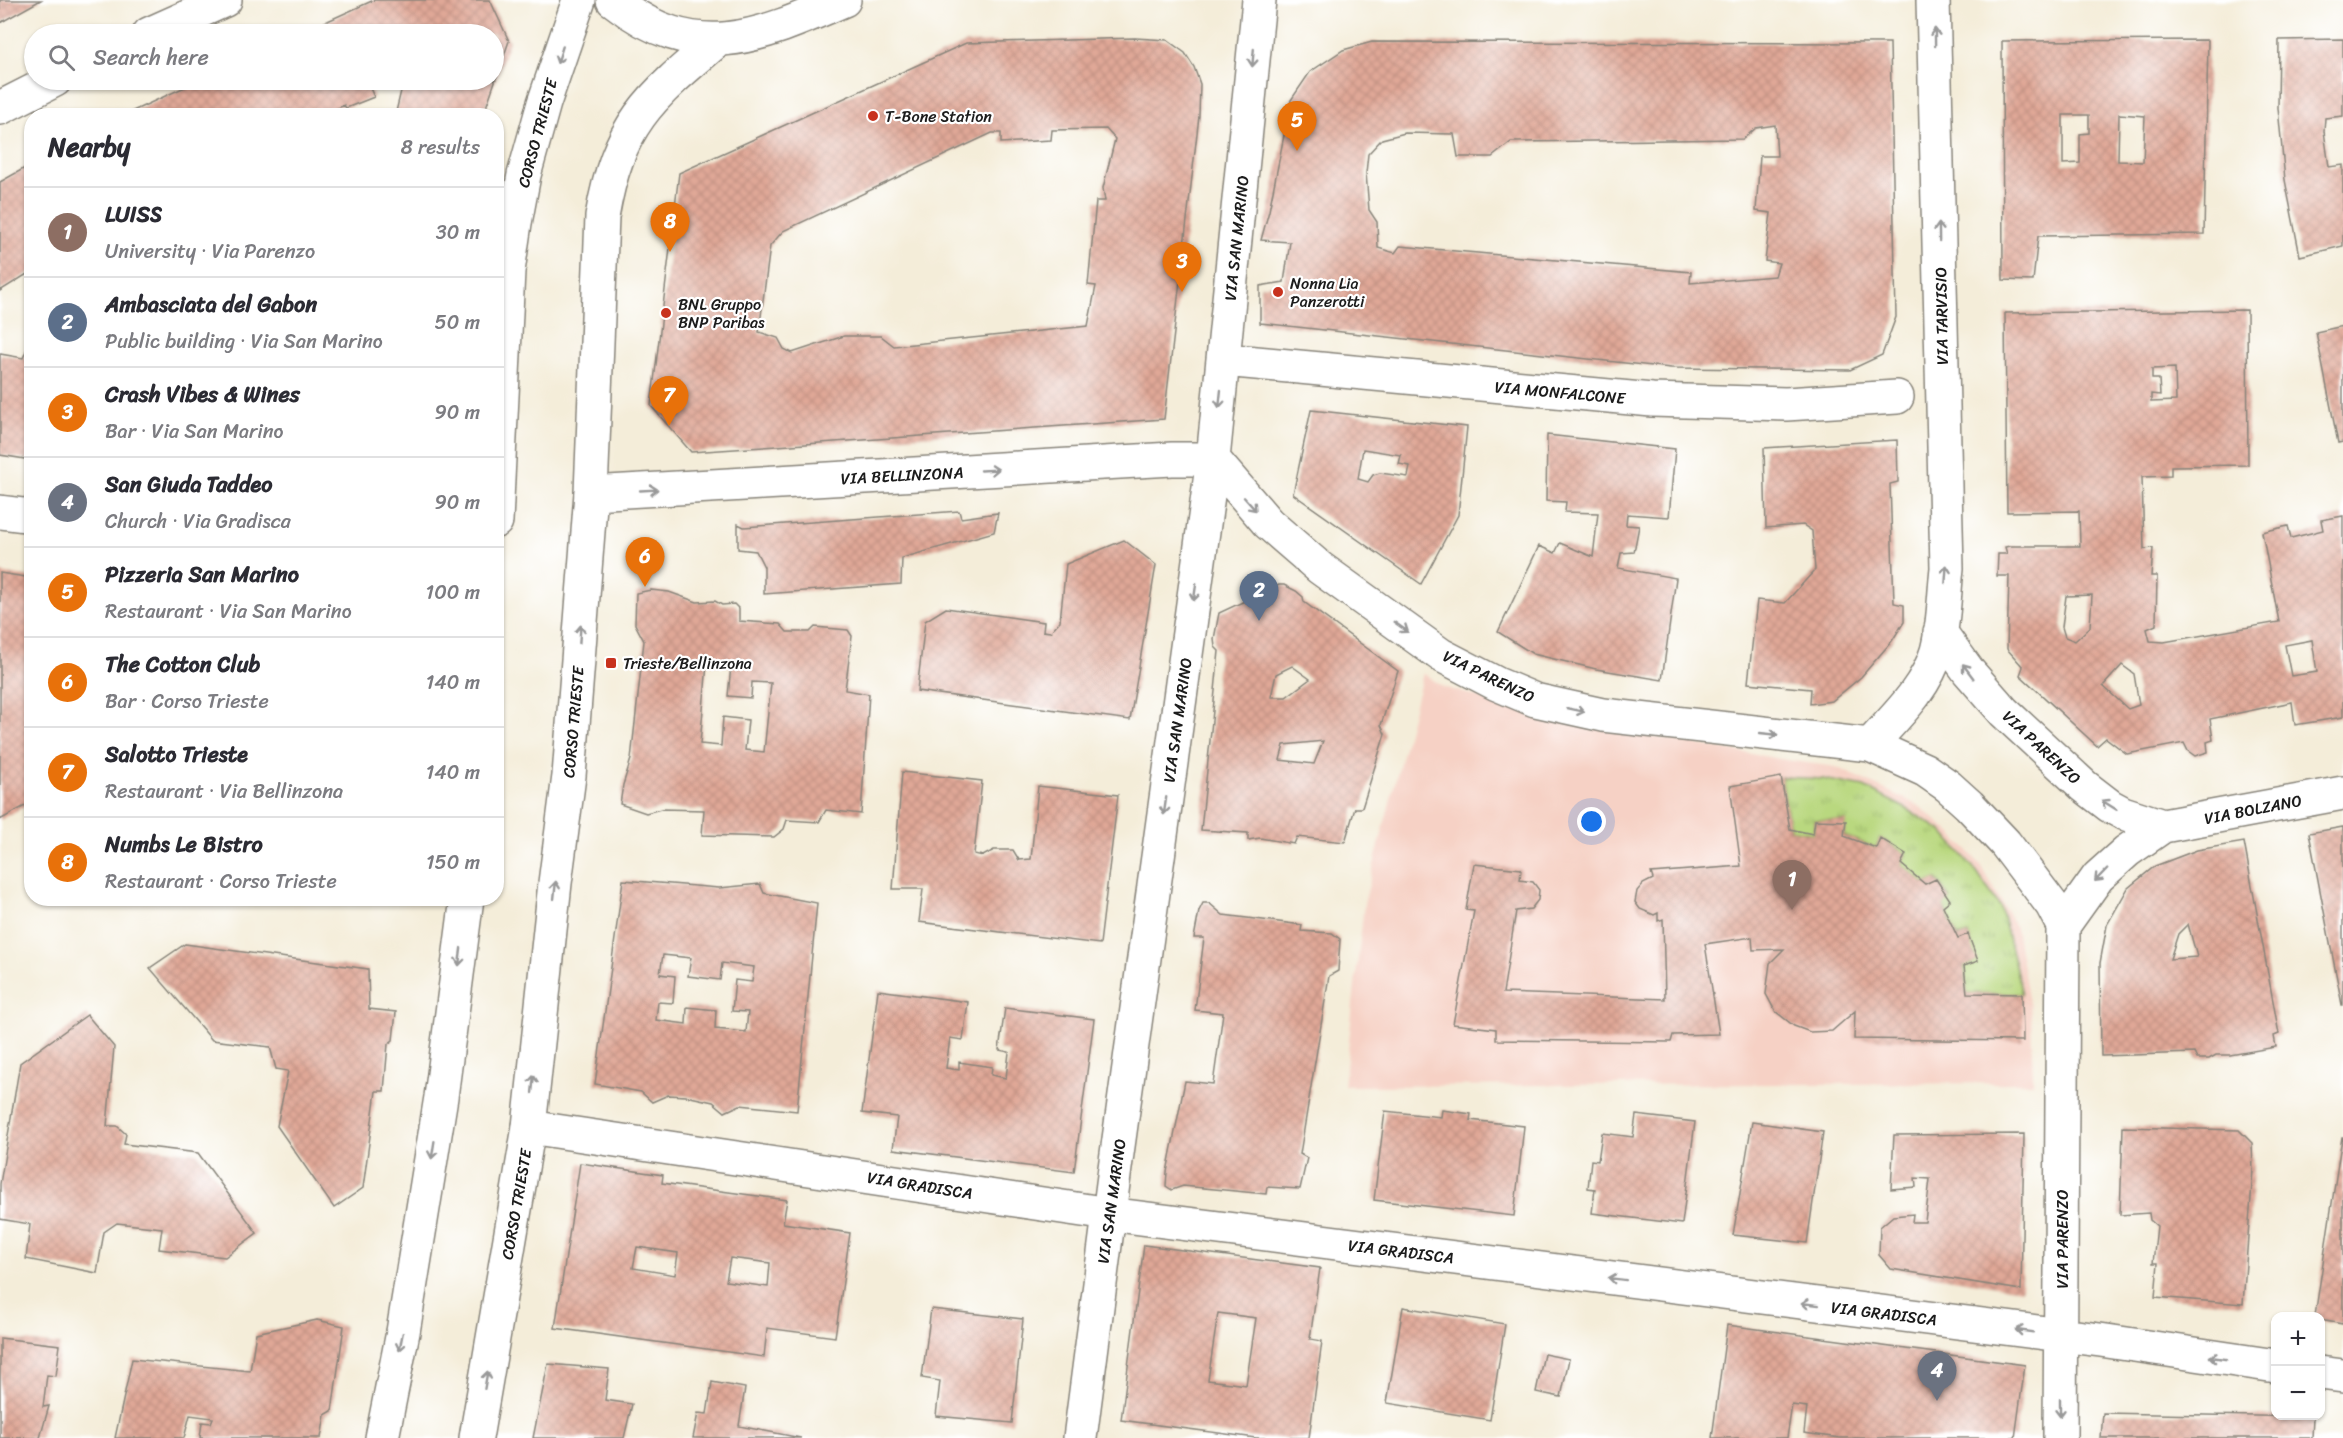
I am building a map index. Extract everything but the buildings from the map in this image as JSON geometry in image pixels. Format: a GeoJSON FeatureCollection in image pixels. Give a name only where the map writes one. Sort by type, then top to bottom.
{"type":"FeatureCollection","features":[{"type":"Feature","properties":{"kind":"street"},"geometry":{"type":"LineString","coordinates":[[171,24],[225,0]]}},
{"type":"Feature","properties":{"kind":"street","name":"CORSO TRIESTE"},"geometry":{"type":"LineString","coordinates":[[504,354],[508,271],[524,175],[544,103],[579,0]]}},
{"type":"Feature","properties":{"kind":"street"},"geometry":{"type":"LineString","coordinates":[[613,0],[633,16],[657,26],[695,40],[717,41],[739,38],[773,28],[844,0]]}},
{"type":"Feature","properties":{"kind":"street","name":"VIA SAN MARINO"},"geometry":{"type":"LineString","coordinates":[[1080,1438],[1213,459],[1259,0]]}},
{"type":"Feature","properties":{"kind":"street","name":"VIA TARVISIO"},"geometry":{"type":"LineString","coordinates":[[1933,0],[1947,536],[1947,568],[1940,632]]}},
{"type":"Feature","properties":{"kind":"street","name":"CORSO TRIESTE"},"geometry":{"type":"LineString","coordinates":[[476,1438],[529,1127],[569,776],[591,493],[602,217],[615,162],[635,121],[657,93],[717,41]]}},
{"type":"Feature","properties":{"kind":"street"},"geometry":{"type":"LineString","coordinates":[[0,108],[35,90]]}},
{"type":"Feature","properties":{"kind":"street","name":"VIA MONFALCONE"},"geometry":{"type":"LineString","coordinates":[[1224,360],[1652,400],[1786,404],[1898,397]]}},
{"type":"Feature","properties":{"kind":"street","name":"VIA PARENZO"},"geometry":{"type":"LineString","coordinates":[[1213,459],[1268,523],[1320,568],[1441,655],[1497,684],[1535,700],[1603,716],[1870,745],[1925,770],[1969,805],[2005,843],[2052,905],[2062,926],[2060,1438]]}},
{"type":"Feature","properties":{"kind":"street","name":"VIA BELLINZONA"},"geometry":{"type":"LineString","coordinates":[[591,493],[1161,460],[1213,459]]}},
{"type":"Feature","properties":{"kind":"street"},"geometry":{"type":"LineString","coordinates":[[0,512],[24,515]]}},
{"type":"Feature","properties":{"kind":"street"},"geometry":{"type":"LineString","coordinates":[[1870,745],[1920,687],[1936,651],[1940,632]]}},
{"type":"Feature","properties":{"kind":"street","name":"VIA PARENZO"},"geometry":{"type":"LineString","coordinates":[[1940,632],[1968,672],[2004,712],[2084,786],[2123,813],[2163,826]]}},
{"type":"Feature","properties":{"kind":"street","name":"VIA BOLZANO"},"geometry":{"type":"LineString","coordinates":[[2163,826],[2343,793]]}},
{"type":"Feature","properties":{"kind":"street"},"geometry":{"type":"LineString","coordinates":[[2062,926],[2098,877],[2127,850],[2163,826]]}},
{"type":"Feature","properties":{"kind":"street"},"geometry":{"type":"LineString","coordinates":[[382,1438],[403,1332],[441,1097],[466,906]]}},
{"type":"Feature","properties":{"kind":"street","name":"VIA GRADISCA"},"geometry":{"type":"LineString","coordinates":[[529,1127],[1109,1214],[2061,1336],[2271,1365]]}},
{"type":"Feature","properties":{"kind":"street"},"geometry":{"type":"LineString","coordinates":[[2325,1374],[2343,1376]]}},
{"type":"Feature","properties":{"kind":"shaded area"},"geometry":{"type":"Polygon","coordinates":[[[1423,673],[1443,687],[1562,721],[1836,767],[1918,805],[1952,834],[1981,865],[2016,928],[2031,1014],[2033,1083],[1344,1086],[1364,904],[1423,673]]]}},
{"type":"Feature","properties":{"kind":"green space"},"geometry":{"type":"Polygon","coordinates":[[[1781,777],[1823,779],[1864,787],[1907,809],[1942,831],[1973,867],[2001,908],[2022,994],[1967,993],[1964,966],[1977,961],[1968,934],[1958,937],[1943,906],[1950,899],[1937,879],[1925,884],[1901,864],[1906,854],[1880,838],[1876,848],[1844,836],[1845,821],[1815,820],[1813,834],[1790,829],[1781,777]]]}},
{"type":"Feature","properties":{"kind":"place","name":"T-Bone Station"},"geometry":{"type":"Point","coordinates":[873,116]}},
{"type":"Feature","properties":{"kind":"place","name":"Pizzeria San Marino"},"geometry":{"type":"Point","coordinates":[1297,151]}},
{"type":"Feature","properties":{"kind":"place","name":"Numbs Le Bistro"},"geometry":{"type":"Point","coordinates":[670,252]}},
{"type":"Feature","properties":{"kind":"place","name":"Crash Vibes & Wines"},"geometry":{"type":"Point","coordinates":[1182,292]}},
{"type":"Feature","properties":{"kind":"place","name":"Nonna Lia Panzerotti"},"geometry":{"type":"Point","coordinates":[1278,292]}},
{"type":"Feature","properties":{"kind":"place","name":"BNL Gruppo BNP Paribas"},"geometry":{"type":"Point","coordinates":[666,313]}},
{"type":"Feature","properties":{"kind":"place","name":"Salotto Trieste"},"geometry":{"type":"Point","coordinates":[669,426]}},
{"type":"Feature","properties":{"kind":"place","name":"The Cotton Club"},"geometry":{"type":"Point","coordinates":[645,587]}},
{"type":"Feature","properties":{"kind":"place","name":"Ambasciata del Gabon"},"geometry":{"type":"Point","coordinates":[1259,621]}},
{"type":"Feature","properties":{"kind":"place","name":"Trieste/Bellinzona"},"geometry":{"type":"Point","coordinates":[611,663]}},
{"type":"Feature","properties":{"kind":"place","name":"LUISS"},"geometry":{"type":"Point","coordinates":[1792,910]}},
{"type":"Feature","properties":{"kind":"place","name":"San Giuda Taddeo"},"geometry":{"type":"Point","coordinates":[1937,1401]}}]}
